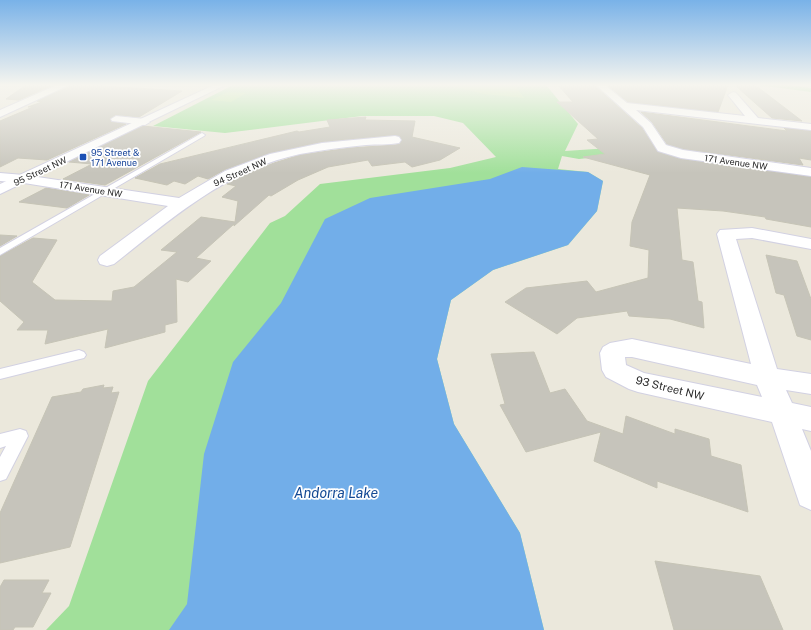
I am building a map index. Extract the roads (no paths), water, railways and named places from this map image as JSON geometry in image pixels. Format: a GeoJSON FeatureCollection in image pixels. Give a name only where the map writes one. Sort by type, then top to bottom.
{"type":"FeatureCollection","features":[{"type":"Feature","properties":{"kind":"street","name":"95 Street NW"},"geometry":{"type":"LineString","coordinates":[[0,190],[161,114]]}},
{"type":"Feature","properties":{"kind":"street","name":"171 Avenue NW"},"geometry":{"type":"LineString","coordinates":[[635,114],[647,125],[662,148],[681,154],[811,172]]}},
{"type":"Feature","properties":{"kind":"street"},"geometry":{"type":"LineString","coordinates":[[702,114],[811,127]]}},
{"type":"Feature","properties":{"kind":"street"},"geometry":{"type":"LineString","coordinates":[[749,114],[754,120]]}},
{"type":"Feature","properties":{"kind":"street"},"geometry":{"type":"LineString","coordinates":[[116,119],[145,122]]}},
{"type":"Feature","properties":{"kind":"street","name":"94 Street NW"},"geometry":{"type":"LineString","coordinates":[[107,260],[182,203],[228,175],[273,158],[330,145],[359,141],[395,140]]}},
{"type":"Feature","properties":{"kind":"street","name":"171 Avenue NW"},"geometry":{"type":"LineString","coordinates":[[0,177],[104,190],[182,203]]}},
{"type":"Feature","properties":{"kind":"street"},"geometry":{"type":"LineString","coordinates":[[811,244],[752,233],[726,234],[767,377],[797,416],[811,494]]}},
{"type":"Feature","properties":{"kind":"street","name":"93 Street NW"},"geometry":{"type":"LineString","coordinates":[[797,416],[638,382],[615,370],[612,353],[618,349],[632,348],[767,377],[811,384]]}},
{"type":"Feature","properties":{"kind":"lane"},"geometry":{"type":"LineString","coordinates":[[0,252],[104,190],[202,135]]}},
{"type":"Feature","properties":{"kind":"lane"},"geometry":{"type":"LineString","coordinates":[[0,374],[79,355]]}},
{"type":"Feature","properties":{"kind":"lane"},"geometry":{"type":"LineString","coordinates":[[0,441],[20,436],[0,473]]}},
{"type":"Feature","properties":{"kind":"water","name":"Andorra Lake"},"geometry":{"type":"Polygon","coordinates":[[[522,167],[588,172],[603,181],[597,211],[568,245],[493,270],[451,300],[437,359],[454,424],[520,533],[544,630],[169,630],[187,604],[204,454],[233,362],[281,303],[325,219],[370,198],[490,179],[522,167]]]}},
{"type":"Feature","properties":{"kind":"place","name":"95 Street & 171 Avenue"},"geometry":{"type":"Point","coordinates":[83,157]}}]}
